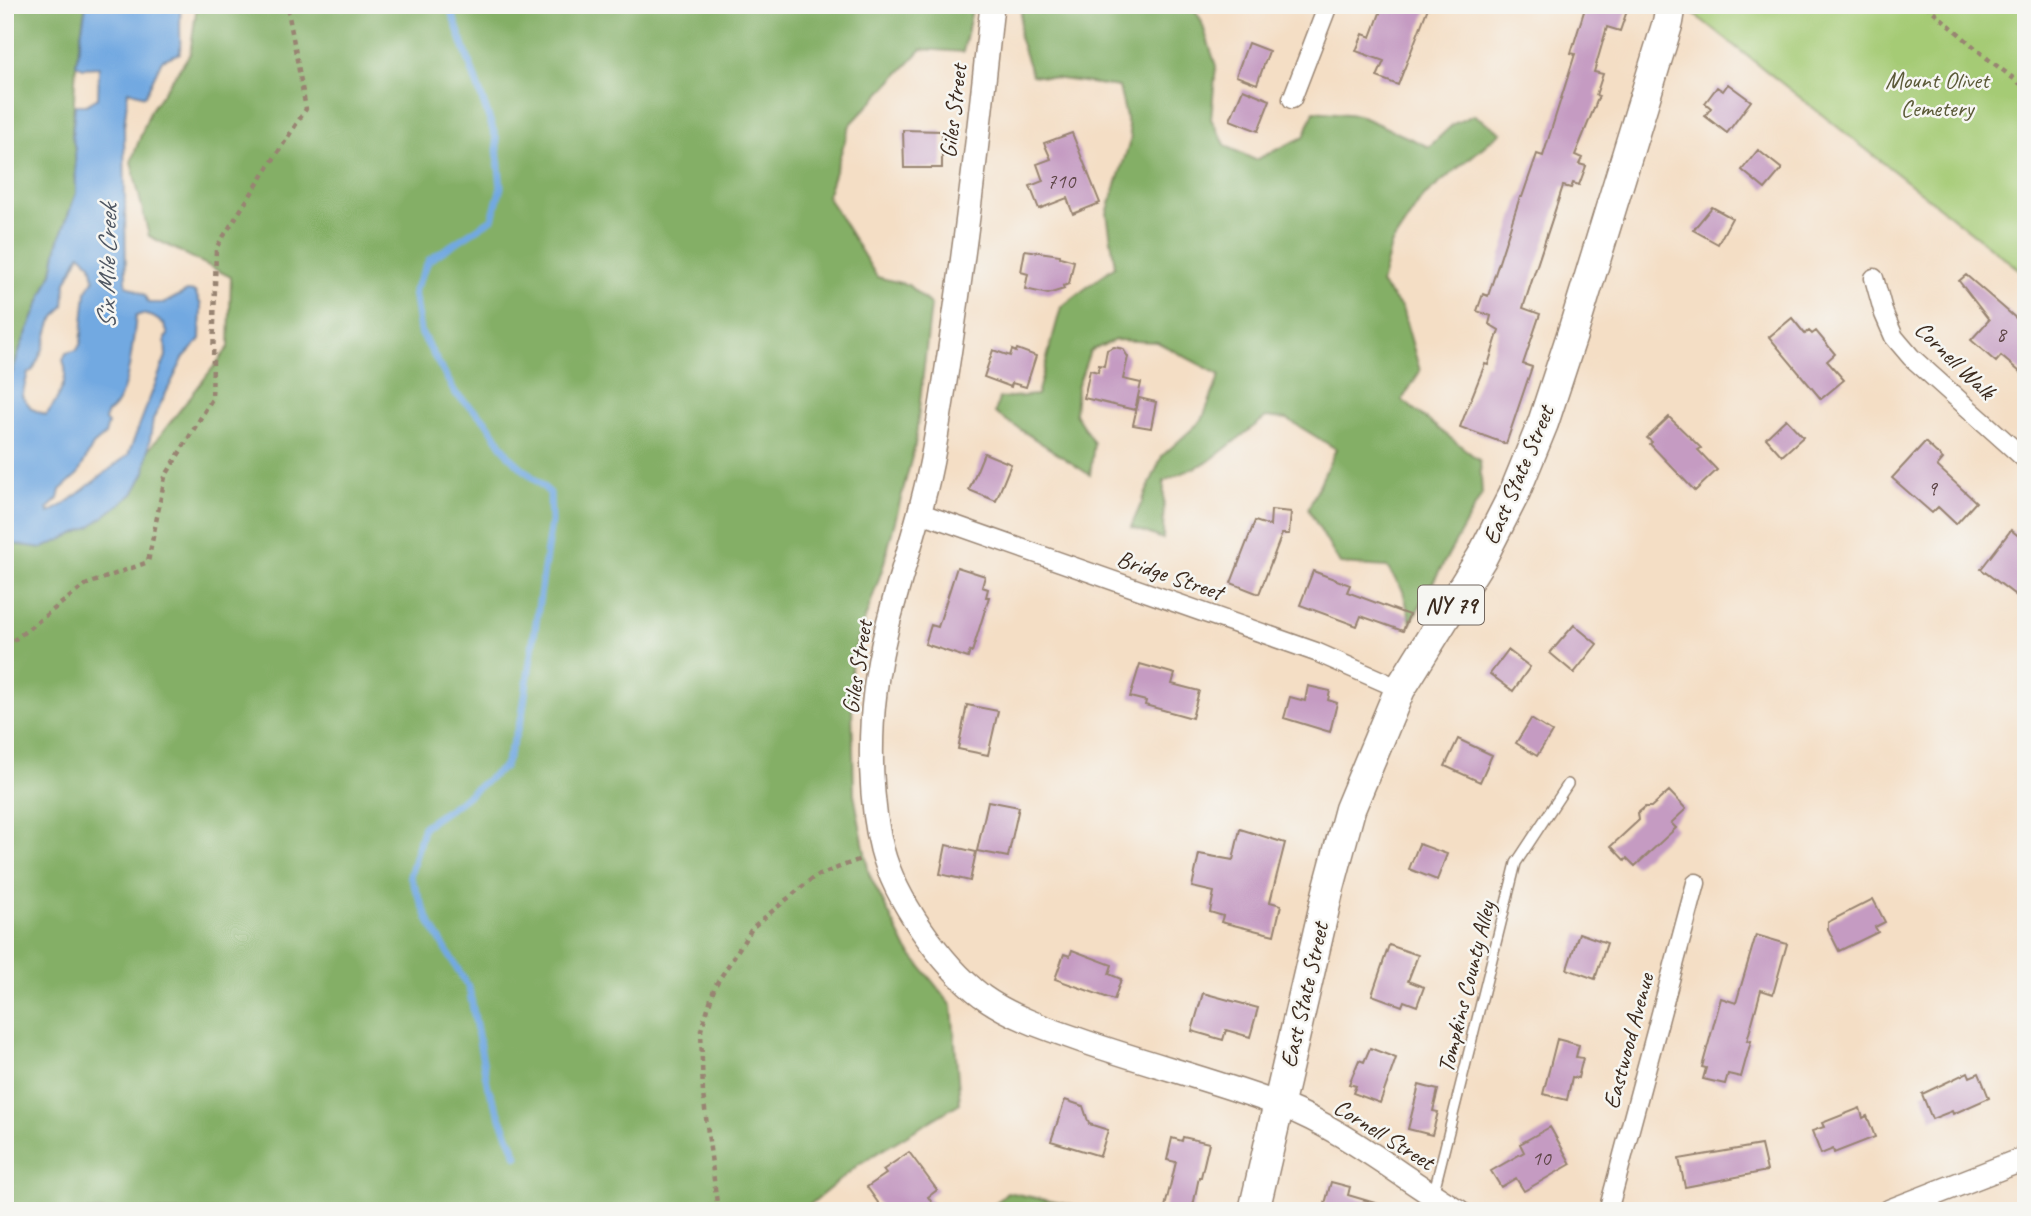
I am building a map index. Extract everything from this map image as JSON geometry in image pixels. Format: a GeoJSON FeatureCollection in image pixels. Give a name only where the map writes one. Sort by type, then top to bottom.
{"type":"FeatureCollection","features":[{"type":"Feature","properties":{"kind":"highway","name":"East State Street"},"geometry":{"type":"LineString","coordinates":[[1254,1211],[1329,887],[1350,808],[1400,689],[1482,557],[1514,494],[1543,423],[1668,22],[1671,5]]}},
{"type":"Feature","properties":{"kind":"street","name":"Giles Street"},"geometry":{"type":"LineString","coordinates":[[992,5],[934,451],[920,513],[884,642],[874,693],[874,799],[882,850],[917,924],[946,962],[982,996],[1025,1021],[1279,1105]]}},
{"type":"Feature","properties":{"kind":"street"},"geometry":{"type":"LineString","coordinates":[[1292,99],[1328,5]]}},
{"type":"Feature","properties":{"kind":"street","name":"Cornell Walk"},"geometry":{"type":"LineString","coordinates":[[1874,278],[1894,337],[1911,357],[2026,460]]}},
{"type":"Feature","properties":{"kind":"street","name":"Bridge Street"},"geometry":{"type":"LineString","coordinates":[[920,513],[1317,652],[1400,689]]}},
{"type":"Feature","properties":{"kind":"street","name":"Eastwood Avenue"},"geometry":{"type":"LineString","coordinates":[[1608,1211],[1696,883]]}},
{"type":"Feature","properties":{"kind":"street","name":"Cornell Street"},"geometry":{"type":"LineString","coordinates":[[1279,1105],[1303,1114],[1339,1135],[1431,1203],[1458,1211]]}},
{"type":"Feature","properties":{"kind":"street"},"geometry":{"type":"LineString","coordinates":[[1890,1211],[2026,1158]]}},
{"type":"Feature","properties":{"kind":"lane","name":"Tompkins County Alley"},"geometry":{"type":"LineString","coordinates":[[1431,1203],[1517,863],[1568,784]]}},
{"type":"Feature","properties":{"kind":"path"},"geometry":{"type":"LineString","coordinates":[[5,647],[85,586],[148,562],[165,477],[212,399],[216,248],[306,109],[288,5]]}},
{"type":"Feature","properties":{"kind":"path"},"geometry":{"type":"LineString","coordinates":[[1926,5],[2026,88]]}},
{"type":"Feature","properties":{"kind":"path"},"geometry":{"type":"LineString","coordinates":[[718,1211],[703,1094],[701,1030],[715,986],[753,927],[814,877],[882,850]]}},
{"type":"Feature","properties":{"kind":"green space"},"geometry":{"type":"Polygon","coordinates":[[[5,5],[86,5],[76,64],[72,135],[76,193],[58,243],[52,273],[21,346],[5,394],[5,5]]]}},
{"type":"Feature","properties":{"kind":"green space"},"geometry":{"type":"Polygon","coordinates":[[[197,5],[973,5],[963,52],[922,49],[850,125],[827,196],[877,277],[908,285],[931,305],[915,445],[883,567],[851,660],[854,794],[869,874],[906,948],[952,1006],[960,1103],[859,1164],[806,1208],[806,1211],[5,1211],[5,547],[105,506],[229,347],[231,277],[149,236],[131,162],[150,111],[190,54],[197,5]]]}},
{"type":"Feature","properties":{"kind":"green space"},"geometry":{"type":"Polygon","coordinates":[[[1022,5],[1192,5],[1201,20],[1216,66],[1211,119],[1226,146],[1255,160],[1304,137],[1314,111],[1358,115],[1429,147],[1453,124],[1474,115],[1501,132],[1422,198],[1391,245],[1381,284],[1402,308],[1420,371],[1402,400],[1480,461],[1482,494],[1411,622],[1403,591],[1387,567],[1340,564],[1308,509],[1336,449],[1287,419],[1266,417],[1208,462],[1164,481],[1163,539],[1131,527],[1162,456],[1202,420],[1220,375],[1157,342],[1115,340],[1090,351],[1077,388],[1075,414],[1094,443],[1090,475],[995,413],[999,398],[1037,395],[1061,307],[1115,266],[1107,213],[1131,138],[1119,87],[1032,75],[1019,37],[1022,5]]]}},
{"type":"Feature","properties":{"kind":"green space","name":"Mount Olivet Cemetery"},"geometry":{"type":"Polygon","coordinates":[[[1691,5],[2026,5],[2026,275],[1690,11],[1691,5]]]}},
{"type":"Feature","properties":{"kind":"green space"},"geometry":{"type":"Polygon","coordinates":[[[1007,1192],[1084,1208],[1083,1211],[987,1211],[1007,1192]]]}},
{"type":"Feature","properties":{"kind":"water","name":"Six Mile Creek"},"geometry":{"type":"Polygon","coordinates":[[[86,5],[181,5],[180,53],[162,60],[145,96],[128,91],[124,127],[126,285],[145,295],[148,303],[165,303],[187,291],[195,292],[201,305],[200,340],[184,357],[153,419],[145,472],[133,494],[90,527],[43,548],[5,543],[5,394],[21,346],[52,273],[58,243],[76,193],[72,136],[75,105],[86,105],[98,98],[99,67],[83,68],[76,64],[86,5]],[[80,254],[66,282],[64,306],[51,322],[43,349],[33,370],[28,373],[22,396],[32,409],[46,415],[64,382],[63,360],[66,353],[77,350],[81,343],[86,292],[94,279],[91,264],[80,254]],[[142,314],[136,316],[125,384],[114,407],[107,413],[105,435],[93,445],[78,474],[60,490],[58,499],[47,509],[49,513],[65,504],[128,455],[166,356],[165,338],[168,335],[164,324],[142,314]]]}},
{"type":"Feature","properties":{"kind":"building"},"geometry":{"type":"Polygon","coordinates":[[[1383,5],[1429,5],[1398,85],[1377,77],[1384,61],[1356,51],[1363,34],[1371,37],[1383,5]]]}},
{"type":"Feature","properties":{"kind":"building"},"geometry":{"type":"Polygon","coordinates":[[[1586,5],[1629,5],[1620,31],[1607,27],[1594,72],[1603,74],[1596,95],[1599,96],[1575,155],[1582,158],[1579,164],[1586,166],[1579,185],[1573,183],[1571,188],[1563,186],[1523,308],[1540,314],[1523,364],[1532,367],[1506,444],[1460,427],[1485,364],[1488,365],[1499,330],[1489,324],[1491,316],[1477,311],[1483,294],[1488,296],[1537,154],[1543,156],[1575,54],[1571,53],[1586,5]]]}},
{"type":"Feature","properties":{"kind":"building"},"geometry":{"type":"Polygon","coordinates":[[[1248,43],[1269,51],[1257,84],[1236,76],[1248,43]]]}},
{"type":"Feature","properties":{"kind":"building"},"geometry":{"type":"Polygon","coordinates":[[[1728,84],[1751,101],[1727,133],[1705,116],[1711,108],[1705,103],[1717,87],[1723,91],[1728,84]]]}},
{"type":"Feature","properties":{"kind":"building"},"geometry":{"type":"Polygon","coordinates":[[[1243,89],[1270,100],[1258,131],[1230,120],[1243,89]]]}},
{"type":"Feature","properties":{"kind":"building"},"geometry":{"type":"Polygon","coordinates":[[[903,130],[942,131],[942,168],[904,168],[903,130]]]}},
{"type":"Feature","properties":{"kind":"building"},"geometry":{"type":"Polygon","coordinates":[[[1072,133],[1100,203],[1073,214],[1067,198],[1039,209],[1030,186],[1043,181],[1037,164],[1051,159],[1044,143],[1072,133]]]}},
{"type":"Feature","properties":{"kind":"building"},"geometry":{"type":"Polygon","coordinates":[[[1758,150],[1782,169],[1765,189],[1742,170],[1758,150]]]}},
{"type":"Feature","properties":{"kind":"building"},"geometry":{"type":"Polygon","coordinates":[[[1712,207],[1732,218],[1718,244],[1693,230],[1712,207]]]}},
{"type":"Feature","properties":{"kind":"building"},"geometry":{"type":"Polygon","coordinates":[[[1025,250],[1060,255],[1074,261],[1069,284],[1063,286],[1064,289],[1048,294],[1025,289],[1028,274],[1021,272],[1025,250]]]}},
{"type":"Feature","properties":{"kind":"building"},"geometry":{"type":"Polygon","coordinates":[[[1966,275],[2026,327],[2026,377],[2001,356],[1996,362],[1971,340],[1989,320],[1959,281],[1966,275]]]}},
{"type":"Feature","properties":{"kind":"building"},"geometry":{"type":"Polygon","coordinates":[[[1792,318],[1805,334],[1816,331],[1835,354],[1827,361],[1844,380],[1821,399],[1769,337],[1792,318]]]}},
{"type":"Feature","properties":{"kind":"building"},"geometry":{"type":"Polygon","coordinates":[[[1114,347],[1123,349],[1128,357],[1123,379],[1141,383],[1135,410],[1084,398],[1090,370],[1098,372],[1099,365],[1104,366],[1107,350],[1114,347]]]}},
{"type":"Feature","properties":{"kind":"building"},"geometry":{"type":"Polygon","coordinates":[[[1017,349],[1036,356],[1026,387],[1012,383],[1011,387],[984,377],[993,350],[1010,356],[1012,350],[1016,352],[1017,349]]]}},
{"type":"Feature","properties":{"kind":"building"},"geometry":{"type":"Polygon","coordinates":[[[1139,398],[1156,402],[1151,428],[1133,425],[1139,398]]]}},
{"type":"Feature","properties":{"kind":"building"},"geometry":{"type":"Polygon","coordinates":[[[1669,417],[1701,448],[1698,450],[1717,470],[1695,491],[1647,438],[1669,417]]]}},
{"type":"Feature","properties":{"kind":"building"},"geometry":{"type":"Polygon","coordinates":[[[1786,419],[1803,437],[1782,456],[1766,438],[1786,419]]]}},
{"type":"Feature","properties":{"kind":"building"},"geometry":{"type":"Polygon","coordinates":[[[1925,442],[1943,459],[1937,466],[1976,502],[1956,524],[1938,507],[1932,513],[1892,478],[1925,442]]]}},
{"type":"Feature","properties":{"kind":"building"},"geometry":{"type":"Polygon","coordinates":[[[984,453],[1011,464],[996,501],[969,490],[984,453]]]}},
{"type":"Feature","properties":{"kind":"building"},"geometry":{"type":"Polygon","coordinates":[[[1271,510],[1291,512],[1289,534],[1282,534],[1259,594],[1231,583],[1255,521],[1270,526],[1271,510]]]}},
{"type":"Feature","properties":{"kind":"building"},"geometry":{"type":"Polygon","coordinates":[[[2011,530],[2026,542],[2026,587],[2018,597],[1981,569],[2011,530]]]}},
{"type":"Feature","properties":{"kind":"building"},"geometry":{"type":"Polygon","coordinates":[[[957,567],[985,576],[982,587],[988,589],[986,597],[989,597],[968,658],[925,644],[931,625],[938,627],[957,567]]]}},
{"type":"Feature","properties":{"kind":"building"},"geometry":{"type":"Polygon","coordinates":[[[1313,571],[1350,585],[1347,592],[1409,615],[1403,631],[1361,616],[1357,626],[1300,605],[1313,571]]]}},
{"type":"Feature","properties":{"kind":"building"},"geometry":{"type":"Polygon","coordinates":[[[1574,625],[1597,644],[1574,673],[1550,653],[1574,625]]]}},
{"type":"Feature","properties":{"kind":"building"},"geometry":{"type":"Polygon","coordinates":[[[1508,650],[1530,667],[1513,691],[1490,674],[1508,650]]]}},
{"type":"Feature","properties":{"kind":"building"},"geometry":{"type":"Polygon","coordinates":[[[1140,664],[1175,674],[1172,684],[1199,691],[1192,718],[1145,705],[1146,701],[1130,697],[1140,664]]]}},
{"type":"Feature","properties":{"kind":"building"},"geometry":{"type":"Polygon","coordinates":[[[1308,686],[1330,691],[1328,700],[1337,703],[1330,732],[1284,718],[1290,697],[1305,701],[1308,686]]]}},
{"type":"Feature","properties":{"kind":"building"},"geometry":{"type":"Polygon","coordinates":[[[967,705],[998,711],[988,755],[958,749],[967,705]]]}},
{"type":"Feature","properties":{"kind":"building"},"geometry":{"type":"Polygon","coordinates":[[[1531,719],[1552,732],[1537,756],[1516,743],[1531,719]]]}},
{"type":"Feature","properties":{"kind":"building"},"geometry":{"type":"Polygon","coordinates":[[[1458,739],[1492,755],[1480,782],[1445,766],[1458,739]]]}},
{"type":"Feature","properties":{"kind":"building"},"geometry":{"type":"Polygon","coordinates":[[[1669,791],[1686,809],[1671,823],[1676,828],[1635,866],[1627,858],[1625,861],[1611,846],[1639,820],[1638,813],[1645,807],[1651,807],[1669,791]]]}},
{"type":"Feature","properties":{"kind":"building"},"geometry":{"type":"Polygon","coordinates":[[[988,801],[1019,807],[1008,857],[977,851],[988,801]]]}},
{"type":"Feature","properties":{"kind":"building"},"geometry":{"type":"Polygon","coordinates":[[[1240,829],[1285,843],[1270,902],[1281,905],[1274,935],[1221,922],[1223,916],[1210,912],[1214,892],[1192,887],[1199,854],[1233,860],[1240,829]]]}},
{"type":"Feature","properties":{"kind":"building"},"geometry":{"type":"Polygon","coordinates":[[[1419,844],[1447,854],[1437,880],[1409,869],[1419,844]]]}},
{"type":"Feature","properties":{"kind":"building"},"geometry":{"type":"Polygon","coordinates":[[[946,845],[976,852],[970,881],[940,874],[946,845]]]}},
{"type":"Feature","properties":{"kind":"building"},"geometry":{"type":"Polygon","coordinates":[[[1873,899],[1885,922],[1875,927],[1878,932],[1839,951],[1828,929],[1828,922],[1873,899]]]}},
{"type":"Feature","properties":{"kind":"building"},"geometry":{"type":"Polygon","coordinates":[[[1579,933],[1607,943],[1595,979],[1567,969],[1579,933]]]}},
{"type":"Feature","properties":{"kind":"building"},"geometry":{"type":"Polygon","coordinates":[[[1756,935],[1787,944],[1773,994],[1761,990],[1747,1041],[1751,1041],[1741,1077],[1728,1074],[1725,1084],[1703,1079],[1706,1068],[1702,1067],[1721,998],[1736,1003],[1756,935]]]}},
{"type":"Feature","properties":{"kind":"building"},"geometry":{"type":"Polygon","coordinates":[[[1389,945],[1418,955],[1408,981],[1424,987],[1417,1006],[1404,1001],[1402,1006],[1372,995],[1389,945]]]}},
{"type":"Feature","properties":{"kind":"building"},"geometry":{"type":"Polygon","coordinates":[[[1072,950],[1112,965],[1109,974],[1121,979],[1114,1000],[1055,979],[1064,954],[1070,956],[1072,950]]]}},
{"type":"Feature","properties":{"kind":"building"},"geometry":{"type":"Polygon","coordinates":[[[1203,993],[1258,1008],[1250,1037],[1226,1030],[1223,1040],[1192,1031],[1203,993]]]}},
{"type":"Feature","properties":{"kind":"building"},"geometry":{"type":"Polygon","coordinates":[[[1557,1039],[1579,1045],[1576,1057],[1583,1058],[1578,1078],[1572,1077],[1567,1100],[1543,1094],[1557,1039]]]}},
{"type":"Feature","properties":{"kind":"building"},"geometry":{"type":"Polygon","coordinates":[[[1370,1048],[1396,1058],[1380,1103],[1353,1093],[1356,1086],[1349,1084],[1359,1060],[1364,1062],[1370,1048]]]}},
{"type":"Feature","properties":{"kind":"building"},"geometry":{"type":"Polygon","coordinates":[[[1968,1072],[1970,1077],[1979,1073],[1989,1098],[1953,1114],[1952,1111],[1932,1119],[1922,1094],[1968,1072]]]}},
{"type":"Feature","properties":{"kind":"building"},"geometry":{"type":"Polygon","coordinates":[[[1419,1085],[1438,1090],[1433,1111],[1438,1112],[1432,1135],[1408,1129],[1419,1085]]]}},
{"type":"Feature","properties":{"kind":"building"},"geometry":{"type":"Polygon","coordinates":[[[1065,1100],[1083,1106],[1089,1124],[1108,1130],[1100,1156],[1051,1141],[1065,1100]]]}},
{"type":"Feature","properties":{"kind":"building"},"geometry":{"type":"Polygon","coordinates":[[[1860,1108],[1863,1118],[1867,1116],[1875,1137],[1834,1153],[1833,1149],[1821,1154],[1812,1131],[1824,1127],[1822,1123],[1860,1108]]]}},
{"type":"Feature","properties":{"kind":"building"},"geometry":{"type":"Polygon","coordinates":[[[1550,1127],[1571,1164],[1524,1191],[1516,1178],[1501,1187],[1491,1171],[1524,1152],[1520,1144],[1550,1127]]]}},
{"type":"Feature","properties":{"kind":"building"},"geometry":{"type":"Polygon","coordinates":[[[1183,1137],[1209,1143],[1201,1177],[1192,1211],[1164,1211],[1176,1162],[1167,1160],[1172,1138],[1182,1141],[1183,1137]]]}},
{"type":"Feature","properties":{"kind":"building"},"geometry":{"type":"Polygon","coordinates":[[[1761,1145],[1767,1171],[1685,1187],[1679,1159],[1761,1145]]]}},
{"type":"Feature","properties":{"kind":"building"},"geometry":{"type":"Polygon","coordinates":[[[909,1152],[937,1190],[928,1197],[938,1211],[884,1211],[867,1187],[886,1174],[883,1170],[909,1152]]]}},
{"type":"Feature","properties":{"kind":"building"},"geometry":{"type":"Polygon","coordinates":[[[1331,1182],[1350,1187],[1348,1195],[1382,1205],[1382,1211],[1323,1211],[1331,1182]]]}},
{"type":"Feature","properties":{"kind":"waterway"},"geometry":{"type":"LineString","coordinates":[[449,5],[496,138],[501,187],[492,219],[429,260],[414,291],[420,331],[456,394],[485,420],[509,456],[550,493],[551,522],[522,716],[505,766],[424,826],[410,876],[430,923],[469,988],[488,1088],[517,1156]]}}]}
